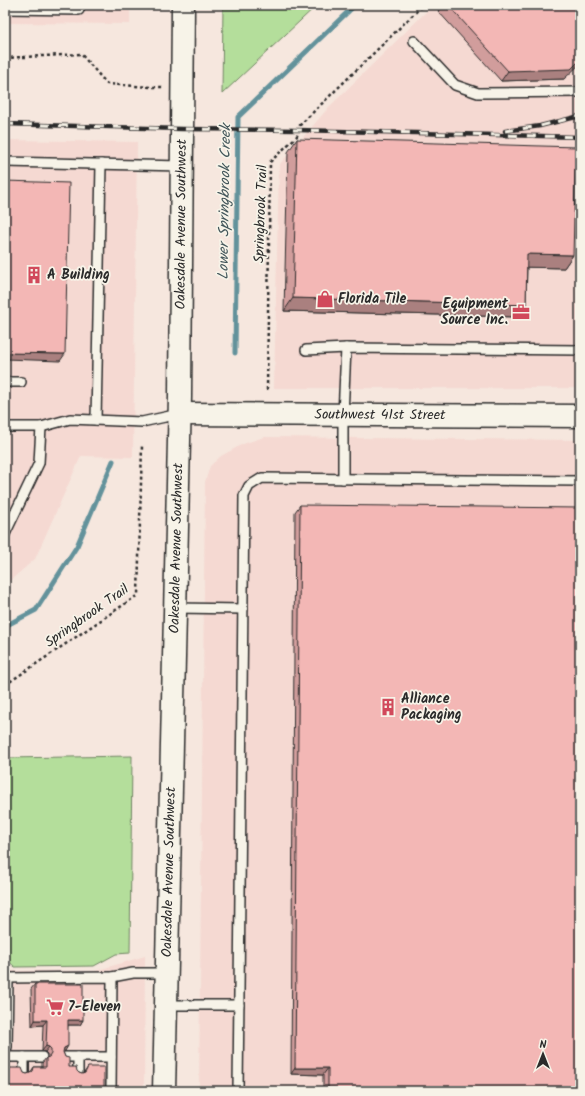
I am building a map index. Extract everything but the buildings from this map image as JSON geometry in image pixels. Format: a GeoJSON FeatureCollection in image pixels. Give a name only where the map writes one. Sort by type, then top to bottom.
{"type":"FeatureCollection","features":[{"type":"Feature","properties":{"kind":"street","name":"Oakesdale Avenue Southwest"},"geometry":{"type":"LineString","coordinates":[[164,1091],[180,414],[183,5]]}},
{"type":"Feature","properties":{"kind":"street","name":"Southwest 41st Street"},"geometry":{"type":"LineString","coordinates":[[180,414],[580,416]]}},
{"type":"Feature","properties":{"kind":"lane"},"geometry":{"type":"LineString","coordinates":[[5,9],[79,10],[79,5]]}},
{"type":"Feature","properties":{"kind":"lane"},"geometry":{"type":"LineString","coordinates":[[414,41],[456,85],[478,93],[580,92]]}},
{"type":"Feature","properties":{"kind":"lane"},"geometry":{"type":"LineString","coordinates":[[5,162],[182,166]]}},
{"type":"Feature","properties":{"kind":"lane"},"geometry":{"type":"LineString","coordinates":[[96,420],[101,164]]}},
{"type":"Feature","properties":{"kind":"lane"},"geometry":{"type":"LineString","coordinates":[[343,479],[343,415],[346,348]]}},
{"type":"Feature","properties":{"kind":"lane"},"geometry":{"type":"LineString","coordinates":[[306,350],[346,348],[580,350]]}},
{"type":"Feature","properties":{"kind":"lane"},"geometry":{"type":"LineString","coordinates":[[5,382],[22,382]]}},
{"type":"Feature","properties":{"kind":"lane"},"geometry":{"type":"LineString","coordinates":[[5,427],[41,427],[70,419],[142,422],[180,414]]}},
{"type":"Feature","properties":{"kind":"lane"},"geometry":{"type":"LineString","coordinates":[[5,534],[39,463],[41,427]]}},
{"type":"Feature","properties":{"kind":"lane"},"geometry":{"type":"LineString","coordinates":[[238,1091],[244,496],[249,486],[262,478],[580,481]]}},
{"type":"Feature","properties":{"kind":"lane"},"geometry":{"type":"LineString","coordinates":[[176,608],[243,609]]}},
{"type":"Feature","properties":{"kind":"lane"},"geometry":{"type":"LineString","coordinates":[[5,1051],[7,1047],[6,978],[112,977],[133,973],[167,974]]}},
{"type":"Feature","properties":{"kind":"lane"},"geometry":{"type":"LineString","coordinates":[[111,1091],[112,977]]}},
{"type":"Feature","properties":{"kind":"lane"},"geometry":{"type":"LineString","coordinates":[[166,1005],[239,1005]]}},
{"type":"Feature","properties":{"kind":"lane"},"geometry":{"type":"LineString","coordinates":[[5,1057],[42,1057]]}},
{"type":"Feature","properties":{"kind":"lane"},"geometry":{"type":"LineString","coordinates":[[24,1057],[24,1073]]}},
{"type":"Feature","properties":{"kind":"lane"},"geometry":{"type":"LineString","coordinates":[[65,1057],[111,1057]]}},
{"type":"Feature","properties":{"kind":"lane"},"geometry":{"type":"LineString","coordinates":[[78,1057],[78,1073]]}},
{"type":"Feature","properties":{"kind":"path","name":"Springbrook Trail"},"geometry":{"type":"LineString","coordinates":[[267,390],[270,162],[297,136],[300,125],[423,5]]}},
{"type":"Feature","properties":{"kind":"path"},"geometry":{"type":"LineString","coordinates":[[5,58],[81,54],[107,84],[150,87],[183,86]]}},
{"type":"Feature","properties":{"kind":"path","name":"Springbrook Trail"},"geometry":{"type":"LineString","coordinates":[[5,685],[138,595],[142,445]]}},
{"type":"Feature","properties":{"kind":"shaded area"},"geometry":{"type":"Polygon","coordinates":[[[5,5],[130,5],[130,24],[5,23],[5,5]]]}},
{"type":"Feature","properties":{"kind":"shaded area"},"geometry":{"type":"Polygon","coordinates":[[[433,5],[580,5],[580,388],[274,388],[279,165],[329,107],[433,5]]]}},
{"type":"Feature","properties":{"kind":"shaded area"},"geometry":{"type":"Polygon","coordinates":[[[5,140],[137,142],[133,457],[81,456],[35,559],[5,585],[5,140]]]}},
{"type":"Feature","properties":{"kind":"shaded area","name":"Alliance Packaging"},"geometry":{"type":"Polygon","coordinates":[[[264,437],[580,440],[580,1091],[199,1091],[205,482],[210,466],[221,456],[243,444],[264,437]]]}},
{"type":"Feature","properties":{"kind":"shaded area"},"geometry":{"type":"Polygon","coordinates":[[[145,956],[144,1091],[5,1091],[5,971],[95,971],[145,956]]]}},
{"type":"Feature","properties":{"kind":"green space"},"geometry":{"type":"Polygon","coordinates":[[[223,5],[317,5],[222,94],[223,5]]]}},
{"type":"Feature","properties":{"kind":"green space"},"geometry":{"type":"Polygon","coordinates":[[[132,756],[130,953],[116,954],[94,966],[15,967],[5,958],[5,758],[132,756]]]}},
{"type":"Feature","properties":{"kind":"waterway","name":"Lower Springbrook Creek"},"geometry":{"type":"LineString","coordinates":[[235,353],[238,117],[355,5]]}},
{"type":"Feature","properties":{"kind":"waterway","name":"Lower Springbrook Creek"},"geometry":{"type":"LineString","coordinates":[[5,626],[36,610],[77,546],[113,461]]}},
{"type":"Feature","properties":{"kind":"railway"},"geometry":{"type":"LineString","coordinates":[[505,131],[540,126],[580,116]]}},
{"type":"Feature","properties":{"kind":"railway"},"geometry":{"type":"LineString","coordinates":[[5,124],[580,137]]}},
{"type":"Feature","properties":{"kind":"place","name":"A Building"},"geometry":{"type":"Point","coordinates":[34,275]}},
{"type":"Feature","properties":{"kind":"place","name":"Florida Tile"},"geometry":{"type":"Point","coordinates":[325,299]}},
{"type":"Feature","properties":{"kind":"place","name":"Equipment Source Inc."},"geometry":{"type":"Point","coordinates":[521,312]}},
{"type":"Feature","properties":{"kind":"place","name":"Alliance Packaging"},"geometry":{"type":"Point","coordinates":[388,707]}},
{"type":"Feature","properties":{"kind":"place","name":"7-Eleven"},"geometry":{"type":"Point","coordinates":[55,1007]}}]}
